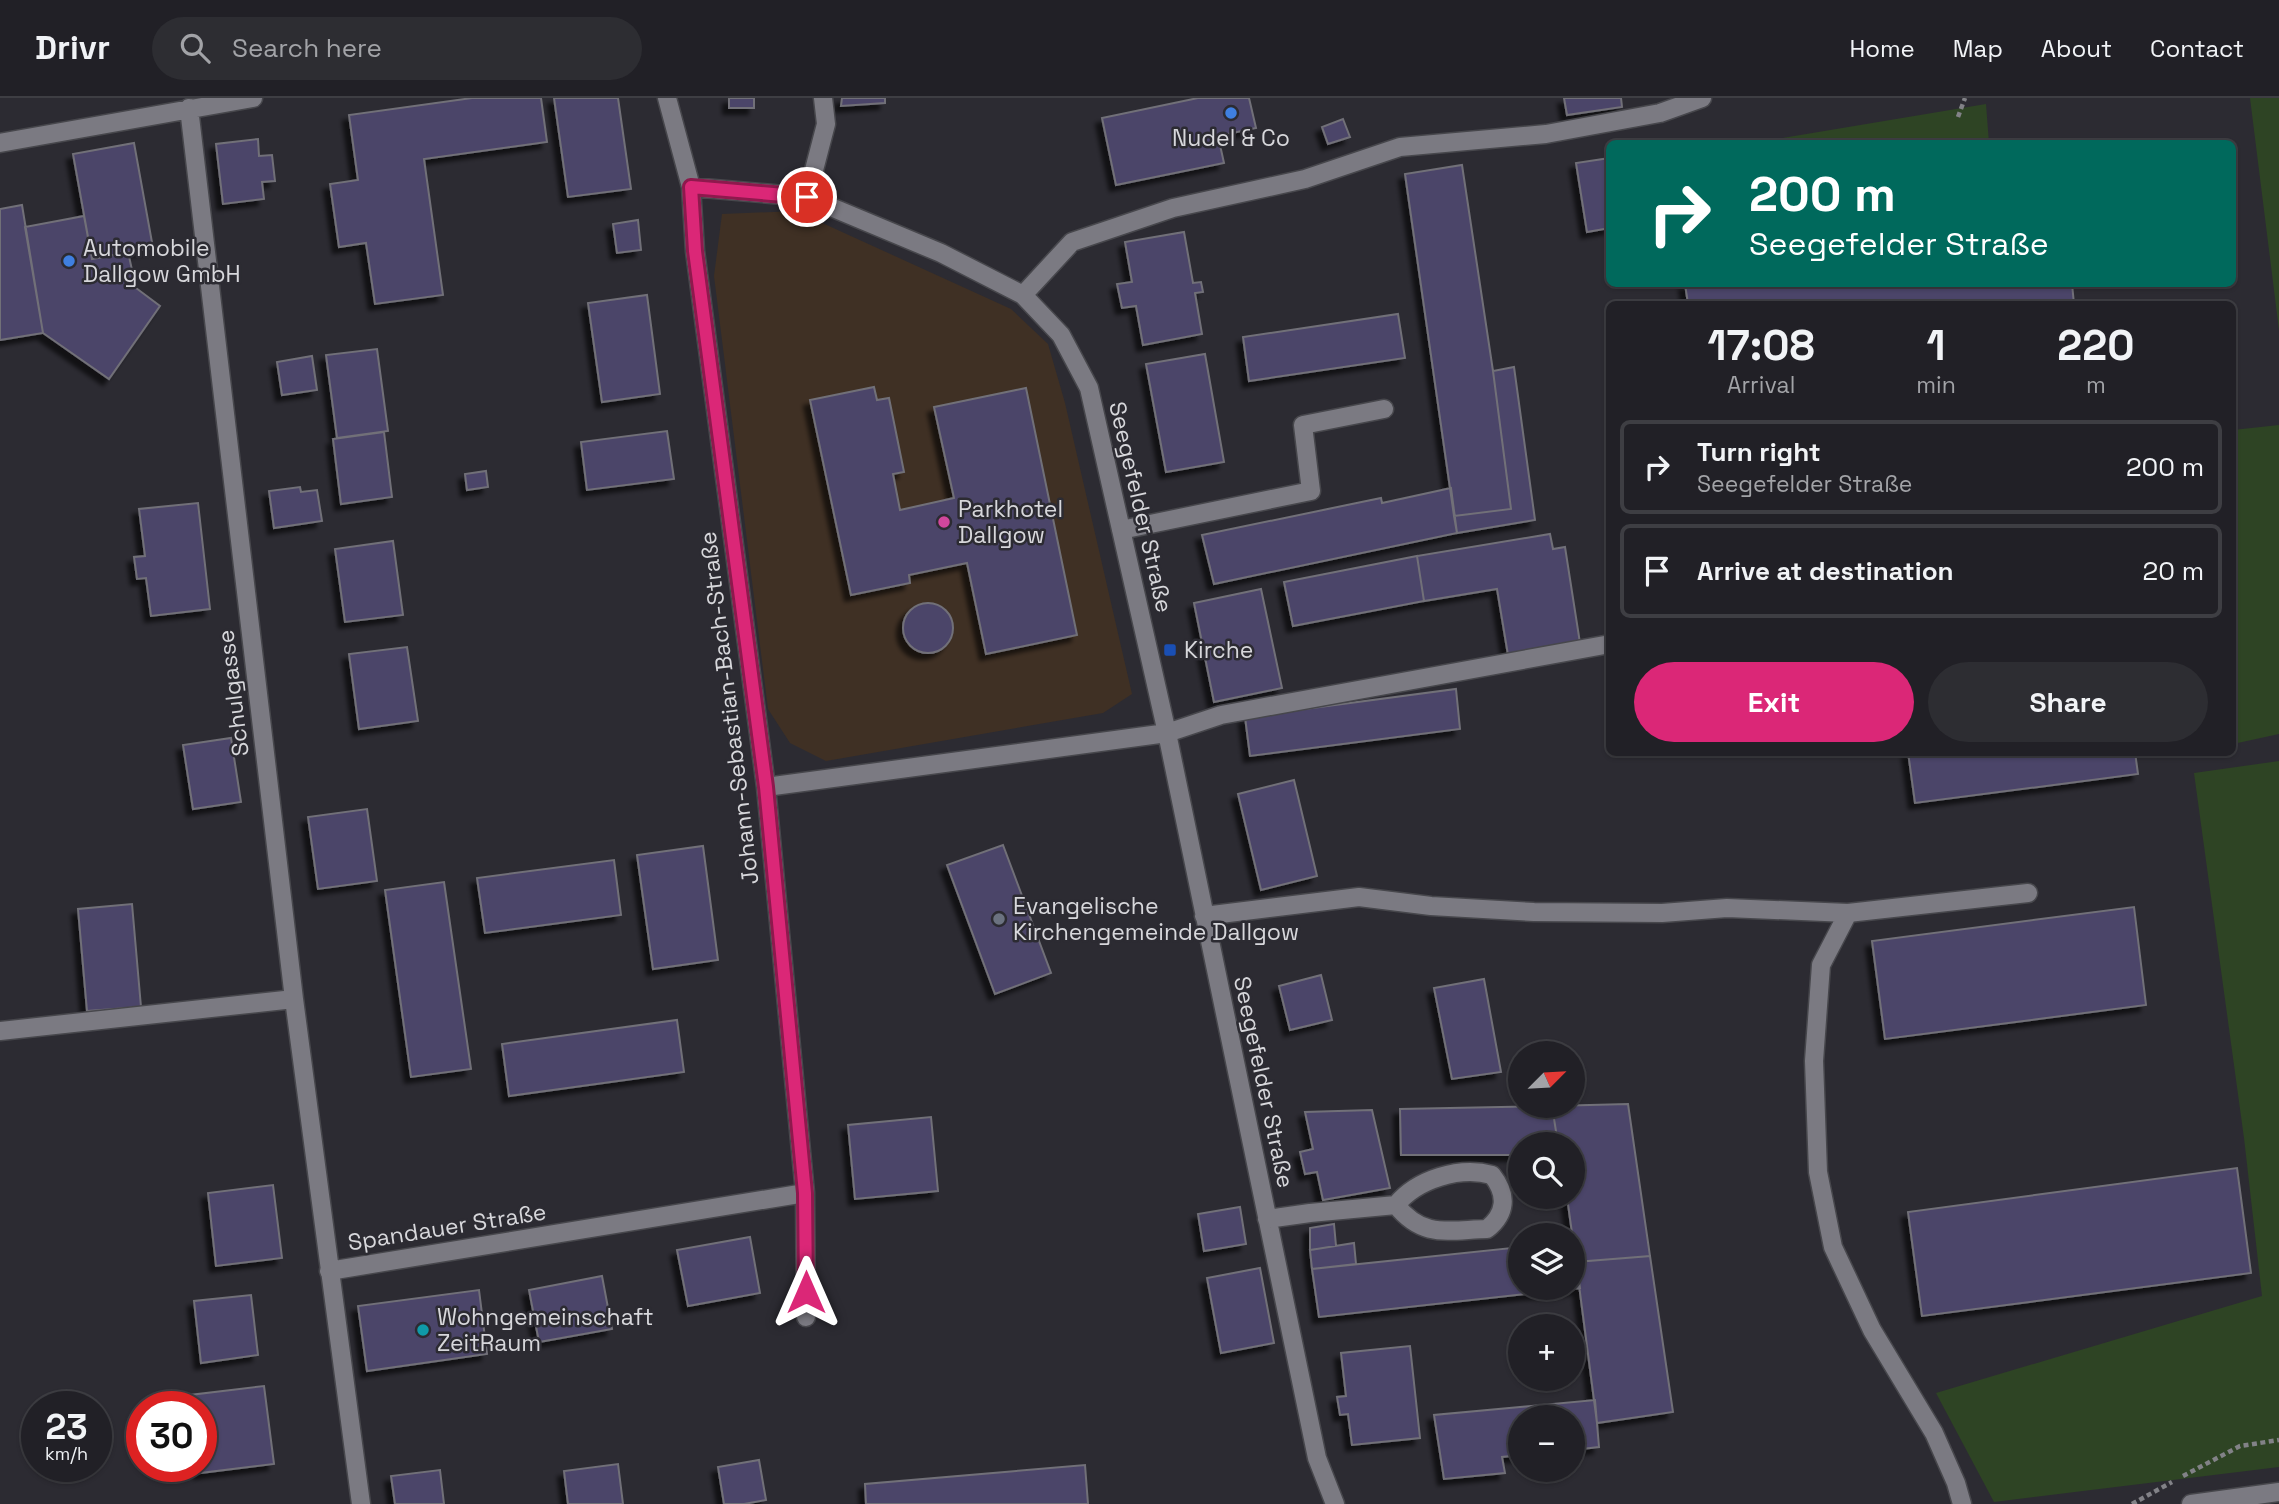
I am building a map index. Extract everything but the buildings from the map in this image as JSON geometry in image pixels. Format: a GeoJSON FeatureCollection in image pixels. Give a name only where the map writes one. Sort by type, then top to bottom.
{"type":"FeatureCollection","features":[{"type":"Feature","properties":{"kind":"street"},"geometry":{"type":"LineString","coordinates":[[0,143],[253,98]]}},
{"type":"Feature","properties":{"kind":"street","name":"Johann-Sebastian-Bach-Straße"},"geometry":{"type":"LineString","coordinates":[[667,98],[691,187],[695,251],[766,787],[805,1193],[806,1317]]}},
{"type":"Feature","properties":{"kind":"street"},"geometry":{"type":"LineString","coordinates":[[807,197],[826,124],[823,98]]}},
{"type":"Feature","properties":{"kind":"street"},"geometry":{"type":"LineString","coordinates":[[1023,295],[1072,242],[1173,208],[1306,178],[1400,147],[1546,134],[1660,113],[1702,98]]}},
{"type":"Feature","properties":{"kind":"street","name":"Schulgasse"},"geometry":{"type":"LineString","coordinates":[[189,108],[294,999],[329,1271]]}},
{"type":"Feature","properties":{"kind":"street","name":"Seegefelder Straße"},"geometry":{"type":"LineString","coordinates":[[691,187],[807,197],[941,253],[1023,295],[1061,335],[1089,388],[1167,733],[1317,1458],[1335,1504]]}},
{"type":"Feature","properties":{"kind":"street"},"geometry":{"type":"LineString","coordinates":[[1121,530],[1311,491],[1303,425],[1384,409]]}},
{"type":"Feature","properties":{"kind":"street"},"geometry":{"type":"LineString","coordinates":[[766,787],[1167,733],[1221,715],[1606,645]]}},
{"type":"Feature","properties":{"kind":"street"},"geometry":{"type":"LineString","coordinates":[[1204,916],[1359,897],[1431,906],[1534,912],[1662,913],[1727,908],[1848,913],[2028,893]]}},
{"type":"Feature","properties":{"kind":"street"},"geometry":{"type":"LineString","coordinates":[[1848,913],[1821,965],[1814,1061],[1818,1172],[1833,1247],[1872,1330],[1934,1433],[1956,1483],[1962,1504]]}},
{"type":"Feature","properties":{"kind":"street"},"geometry":{"type":"LineString","coordinates":[[0,1031],[294,999]]}},
{"type":"Feature","properties":{"kind":"street"},"geometry":{"type":"LineString","coordinates":[[1267,1219],[1396,1205],[1404,1194],[1443,1175],[1492,1175],[1504,1200],[1502,1214],[1487,1229],[1431,1230],[1412,1222],[1396,1205]]}},
{"type":"Feature","properties":{"kind":"street","name":"Spandauer Straße"},"geometry":{"type":"LineString","coordinates":[[361,1504],[329,1271],[805,1193]]}},
{"type":"Feature","properties":{"kind":"street"},"geometry":{"type":"LineString","coordinates":[[2191,1504],[2279,1492]]}},
{"type":"Feature","properties":{"kind":"path"},"geometry":{"type":"LineString","coordinates":[[1958,117],[1965,98]]}},
{"type":"Feature","properties":{"kind":"path"},"geometry":{"type":"LineString","coordinates":[[2132,1504],[2240,1446],[2279,1440]]}},
{"type":"Feature","properties":{"kind":"shaded area"},"geometry":{"type":"Polygon","coordinates":[[[796,211],[1011,309],[1048,344],[1065,403],[1132,694],[1103,713],[826,761],[790,743],[768,709],[714,276],[722,214],[796,211]]]}},
{"type":"Feature","properties":{"kind":"green space"},"geometry":{"type":"Polygon","coordinates":[[[2250,98],[2279,98],[2279,330],[2250,98]]]}},
{"type":"Feature","properties":{"kind":"green space"},"geometry":{"type":"Polygon","coordinates":[[[1986,104],[1989,140],[1770,140],[1986,104]]]}},
{"type":"Feature","properties":{"kind":"green space"},"geometry":{"type":"Polygon","coordinates":[[[2279,425],[2279,734],[2236,743],[2236,430],[2279,425]]]}},
{"type":"Feature","properties":{"kind":"green space"},"geometry":{"type":"Polygon","coordinates":[[[2279,761],[2279,1467],[1994,1502],[1936,1393],[2262,1296],[2244,1138],[2194,773],[2279,761]]]}},
{"type":"Feature","properties":{"kind":"place","name":"Nudel & Co"},"geometry":{"type":"Point","coordinates":[1231,113]}},
{"type":"Feature","properties":{"kind":"place","name":"Automobile Dallgow GmbH"},"geometry":{"type":"Point","coordinates":[69,261]}},
{"type":"Feature","properties":{"kind":"place","name":"Parkhotel Dallgow"},"geometry":{"type":"Point","coordinates":[944,522]}},
{"type":"Feature","properties":{"kind":"place","name":"Kirche"},"geometry":{"type":"Point","coordinates":[1170,650]}},
{"type":"Feature","properties":{"kind":"place","name":"Evangelische Kirchengemeinde Dallgow"},"geometry":{"type":"Point","coordinates":[999,919]}},
{"type":"Feature","properties":{"kind":"place","name":"Wohngemeinschaft ZeitRaum"},"geometry":{"type":"Point","coordinates":[423,1330]}},
{"type":"Feature","properties":{"kind":"route"},"geometry":{"type":"LineString","coordinates":[[806,1292],[805,1193],[766,787],[695,251],[691,187],[807,197]]}}]}
